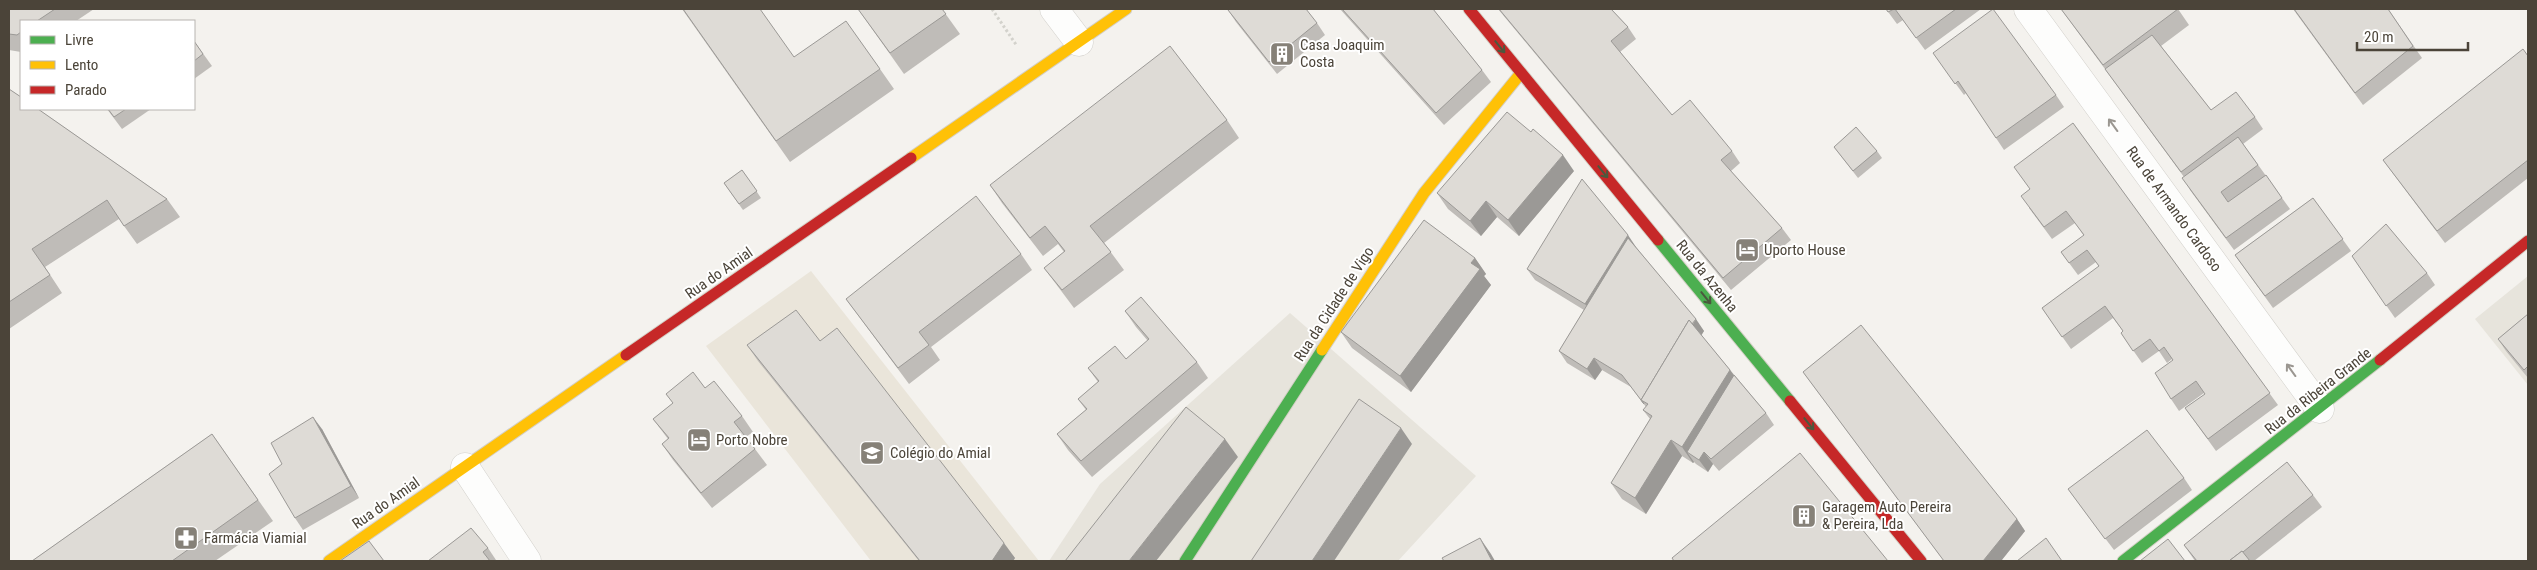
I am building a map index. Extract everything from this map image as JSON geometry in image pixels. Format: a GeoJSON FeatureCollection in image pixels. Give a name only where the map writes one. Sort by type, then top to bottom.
{"type":"FeatureCollection","features":[{"type":"Feature","properties":{"kind":"street"},"geometry":{"type":"LineString","coordinates":[[1054,9],[1079,42]]}},
{"type":"Feature","properties":{"kind":"street","name":"Rua do Amial"},"geometry":{"type":"LineString","coordinates":[[329,561],[1126,9]]}},
{"type":"Feature","properties":{"kind":"street","name":"Rua da Azenha"},"geometry":{"type":"LineString","coordinates":[[1469,9],[1921,561]]}},
{"type":"Feature","properties":{"kind":"street","name":"Rua de Armando Cardoso"},"geometry":{"type":"LineString","coordinates":[[2034,11],[2320,409]]}},
{"type":"Feature","properties":{"kind":"street","name":"Rua da Cidade de Vigo"},"geometry":{"type":"LineString","coordinates":[[1185,561],[1424,193],[1521,73]]}},
{"type":"Feature","properties":{"kind":"street","name":"Rua da Ribeira Grande"},"geometry":{"type":"LineString","coordinates":[[2123,561],[2320,409],[2528,241]]}},
{"type":"Feature","properties":{"kind":"street"},"geometry":{"type":"LineString","coordinates":[[465,467],[526,561]]}},
{"type":"Feature","properties":{"kind":"shaded area","name":"Colégio do Amial"},"geometry":{"type":"Polygon","coordinates":[[[811,271],[1039,561],[871,561],[706,346],[811,271]]]}},
{"type":"Feature","properties":{"kind":"shaded area"},"geometry":{"type":"Polygon","coordinates":[[[2528,276],[2528,385],[2475,319],[2528,276]]]}},
{"type":"Feature","properties":{"kind":"shaded area"},"geometry":{"type":"Polygon","coordinates":[[[1290,313],[1476,476],[1398,561],[1049,561],[1100,484],[1290,313]]]}},
{"type":"Feature","properties":{"kind":"building"},"geometry":{"type":"Polygon","coordinates":[[[9,9],[55,9],[38,20],[20,20],[20,33],[17,35],[9,34],[9,9]]]}},
{"type":"Feature","properties":{"kind":"building"},"geometry":{"type":"Polygon","coordinates":[[[683,9],[760,9],[794,57],[846,21],[880,69],[776,141],[683,9]]]}},
{"type":"Feature","properties":{"kind":"building"},"geometry":{"type":"Polygon","coordinates":[[[858,9],[942,9],[946,14],[890,53],[858,9]]]}},
{"type":"Feature","properties":{"kind":"building","name":"Casa Joaquim Costa"},"geometry":{"type":"Polygon","coordinates":[[[1229,9],[1306,9],[1317,23],[1269,62],[1229,9]]]}},
{"type":"Feature","properties":{"kind":"building"},"geometry":{"type":"Polygon","coordinates":[[[1342,9],[1433,9],[1482,70],[1436,113],[1342,9]]]}},
{"type":"Feature","properties":{"kind":"building"},"geometry":{"type":"Polygon","coordinates":[[[1499,9],[1611,9],[1628,27],[1611,41],[1672,115],[1690,100],[1732,151],[1721,160],[1782,228],[1723,278],[1499,9]]]}},
{"type":"Feature","properties":{"kind":"building"},"geometry":{"type":"Polygon","coordinates":[[[1895,9],[1956,9],[1916,38],[1895,9]]]}},
{"type":"Feature","properties":{"kind":"building"},"geometry":{"type":"Polygon","coordinates":[[[1993,9],[2056,95],[1996,138],[1958,81],[1955,84],[1933,53],[1993,9]]]}},
{"type":"Feature","properties":{"kind":"building"},"geometry":{"type":"Polygon","coordinates":[[[2061,9],[2178,9],[2103,65],[2061,9]]]}},
{"type":"Feature","properties":{"kind":"building"},"geometry":{"type":"Polygon","coordinates":[[[2294,9],[2388,9],[2413,46],[2355,93],[2294,9]]]}},
{"type":"Feature","properties":{"kind":"building"},"geometry":{"type":"Polygon","coordinates":[[[2152,35],[2211,110],[2236,92],[2255,117],[2181,172],[2105,69],[2152,35]]]}},
{"type":"Feature","properties":{"kind":"building"},"geometry":{"type":"Polygon","coordinates":[[[195,42],[203,54],[195,60],[195,42]]]}},
{"type":"Feature","properties":{"kind":"building"},"geometry":{"type":"Polygon","coordinates":[[[1170,46],[1227,120],[1090,226],[1111,252],[1062,290],[1044,268],[1065,251],[1045,226],[1030,238],[990,185],[1170,46]]]}},
{"type":"Feature","properties":{"kind":"building"},"geometry":{"type":"Polygon","coordinates":[[[2523,49],[2528,56],[2528,160],[2437,231],[2383,160],[2523,49]]]}},
{"type":"Feature","properties":{"kind":"building"},"geometry":{"type":"Polygon","coordinates":[[[9,89],[20,96],[20,110],[39,110],[167,199],[124,226],[107,200],[32,249],[50,275],[9,302],[9,89]]]}},
{"type":"Feature","properties":{"kind":"building"},"geometry":{"type":"Polygon","coordinates":[[[109,110],[124,110],[114,117],[109,110]]]}},
{"type":"Feature","properties":{"kind":"building"},"geometry":{"type":"Polygon","coordinates":[[[1507,112],[1531,132],[1533,129],[1563,155],[1508,220],[1486,201],[1470,221],[1437,193],[1507,112]]]}},
{"type":"Feature","properties":{"kind":"building"},"geometry":{"type":"Polygon","coordinates":[[[2073,123],[2270,393],[2208,439],[2185,408],[2205,394],[2196,381],[2171,399],[2155,373],[2173,360],[2164,347],[2159,351],[2150,339],[2133,351],[2121,333],[2123,331],[2105,306],[2062,337],[2042,308],[2099,266],[2087,250],[2069,263],[2061,252],[2084,235],[2066,211],[2044,227],[2021,196],[2030,189],[2014,167],[2073,123]]]}},
{"type":"Feature","properties":{"kind":"building"},"geometry":{"type":"Polygon","coordinates":[[[1856,127],[1877,151],[1853,171],[1834,147],[1856,127]]]}},
{"type":"Feature","properties":{"kind":"building"},"geometry":{"type":"Polygon","coordinates":[[[2238,137],[2258,165],[2221,192],[2228,202],[2266,175],[2282,198],[2226,238],[2182,178],[2238,137]]]}},
{"type":"Feature","properties":{"kind":"building"},"geometry":{"type":"Polygon","coordinates":[[[742,170],[757,191],[739,204],[724,183],[742,170]]]}},
{"type":"Feature","properties":{"kind":"building"},"geometry":{"type":"Polygon","coordinates":[[[1582,179],[1628,235],[1585,304],[1527,269],[1582,179]]]}},
{"type":"Feature","properties":{"kind":"building"},"geometry":{"type":"Polygon","coordinates":[[[976,196],[1021,254],[919,332],[929,345],[898,368],[846,299],[976,196]]]}},
{"type":"Feature","properties":{"kind":"building"},"geometry":{"type":"Polygon","coordinates":[[[2313,198],[2343,239],[2265,296],[2235,255],[2313,198]]]}},
{"type":"Feature","properties":{"kind":"building"},"geometry":{"type":"Polygon","coordinates":[[[1424,220],[1475,258],[1471,263],[1480,269],[1400,376],[1341,332],[1424,220]]]}},
{"type":"Feature","properties":{"kind":"building"},"geometry":{"type":"Polygon","coordinates":[[[2386,224],[2427,273],[2386,306],[2352,256],[2386,224]]]}},
{"type":"Feature","properties":{"kind":"building"},"geometry":{"type":"Polygon","coordinates":[[[1628,238],[1696,319],[1692,324],[1689,320],[1641,400],[1644,404],[1622,375],[1594,358],[1587,369],[1559,351],[1628,238]]]}},
{"type":"Feature","properties":{"kind":"building"},"geometry":{"type":"Polygon","coordinates":[[[1141,297],[1197,362],[1081,461],[1057,434],[1087,409],[1078,399],[1099,381],[1088,368],[1115,346],[1126,359],[1149,339],[1125,311],[1141,297]]]}},
{"type":"Feature","properties":{"kind":"building"},"geometry":{"type":"Polygon","coordinates":[[[796,310],[820,341],[837,328],[1004,543],[992,561],[920,561],[747,345],[796,310]]]}},
{"type":"Feature","properties":{"kind":"building"},"geometry":{"type":"Polygon","coordinates":[[[2528,314],[2528,366],[2524,370],[2498,339],[2528,314]]]}},
{"type":"Feature","properties":{"kind":"building"},"geometry":{"type":"Polygon","coordinates":[[[1689,320],[1730,370],[1682,447],[1671,440],[1635,498],[1611,483],[1652,416],[1643,410],[1648,404],[1641,400],[1689,320]]]}},
{"type":"Feature","properties":{"kind":"building"},"geometry":{"type":"Polygon","coordinates":[[[1861,325],[2017,519],[1983,561],[1944,561],[1803,372],[1861,325]]]}},
{"type":"Feature","properties":{"kind":"building"},"geometry":{"type":"Polygon","coordinates":[[[693,372],[705,388],[714,381],[742,416],[734,422],[755,449],[701,493],[662,444],[669,438],[653,419],[673,403],[666,394],[693,372]]]}},
{"type":"Feature","properties":{"kind":"building"},"geometry":{"type":"Polygon","coordinates":[[[1734,375],[1766,413],[1711,459],[1704,452],[1699,460],[1687,452],[1734,375]]]}},
{"type":"Feature","properties":{"kind":"building"},"geometry":{"type":"Polygon","coordinates":[[[1359,399],[1401,428],[1312,561],[1251,561],[1359,399]]]}},
{"type":"Feature","properties":{"kind":"building"},"geometry":{"type":"Polygon","coordinates":[[[1186,407],[1225,439],[1129,561],[1065,561],[1186,407]]]}},
{"type":"Feature","properties":{"kind":"building"},"geometry":{"type":"Polygon","coordinates":[[[313,417],[351,486],[295,518],[269,474],[282,464],[271,443],[313,417]]]}},
{"type":"Feature","properties":{"kind":"building"},"geometry":{"type":"Polygon","coordinates":[[[2147,430],[2184,478],[2105,539],[2068,489],[2147,430]]]}},
{"type":"Feature","properties":{"kind":"building"},"geometry":{"type":"Polygon","coordinates":[[[212,434],[258,500],[172,561],[32,561],[212,434]]]}},
{"type":"Feature","properties":{"kind":"building","name":"Garagem Auto Pereira & Pereira, Lda"},"geometry":{"type":"Polygon","coordinates":[[[1800,453],[1888,561],[1674,561],[1672,558],[1800,453]]]}},
{"type":"Feature","properties":{"kind":"building"},"geometry":{"type":"Polygon","coordinates":[[[2287,462],[2313,495],[2243,552],[2229,561],[2197,561],[2184,545],[2287,462]]]}},
{"type":"Feature","properties":{"kind":"building"},"geometry":{"type":"Polygon","coordinates":[[[471,528],[488,548],[483,552],[490,561],[428,561],[471,528]]]}},
{"type":"Feature","properties":{"kind":"building"},"geometry":{"type":"Polygon","coordinates":[[[1480,538],[1492,561],[1444,561],[1442,558],[1480,538]]]}},
{"type":"Feature","properties":{"kind":"building"},"geometry":{"type":"Polygon","coordinates":[[[2046,538],[2062,561],[2017,561],[2046,538]]]}},
{"type":"Feature","properties":{"kind":"building"},"geometry":{"type":"Polygon","coordinates":[[[2168,539],[2185,561],[2140,561],[2168,539]]]}},
{"type":"Feature","properties":{"kind":"building"},"geometry":{"type":"Polygon","coordinates":[[[369,541],[384,561],[340,561],[369,541]]]}},
{"type":"Feature","properties":{"kind":"building"},"geometry":{"type":"Polygon","coordinates":[[[2242,551],[2250,561],[2229,561],[2242,551]]]}},
{"type":"Feature","properties":{"kind":"traffic: fast"},"geometry":{"type":"LineString","coordinates":[[1658,240],[1790,401]]}},
{"type":"Feature","properties":{"kind":"traffic: fast"},"geometry":{"type":"LineString","coordinates":[[1185,561],[1322,350]]}},
{"type":"Feature","properties":{"kind":"traffic: fast"},"geometry":{"type":"LineString","coordinates":[[2123,561],[2380,360]]}},
{"type":"Feature","properties":{"kind":"traffic: slow"},"geometry":{"type":"LineString","coordinates":[[911,158],[1126,9]]}},
{"type":"Feature","properties":{"kind":"traffic: slow"},"geometry":{"type":"LineString","coordinates":[[1322,350],[1424,193],[1521,73]]}},
{"type":"Feature","properties":{"kind":"traffic: slow"},"geometry":{"type":"LineString","coordinates":[[329,561],[626,355]]}},
{"type":"Feature","properties":{"kind":"traffic: jam"},"geometry":{"type":"LineString","coordinates":[[1469,9],[1658,240]]}},
{"type":"Feature","properties":{"kind":"traffic: jam"},"geometry":{"type":"LineString","coordinates":[[626,355],[911,158]]}},
{"type":"Feature","properties":{"kind":"traffic: jam"},"geometry":{"type":"LineString","coordinates":[[2380,360],[2528,241]]}},
{"type":"Feature","properties":{"kind":"traffic: jam"},"geometry":{"type":"LineString","coordinates":[[1790,401],[1921,561]]}},
{"type":"Feature","properties":{"kind":"place","name":"Casa Joaquim Costa"},"geometry":{"type":"Point","coordinates":[1282,54]}},
{"type":"Feature","properties":{"kind":"place","name":"Uporto House"},"geometry":{"type":"Point","coordinates":[1747,250]}},
{"type":"Feature","properties":{"kind":"place","name":"Porto Nobre"},"geometry":{"type":"Point","coordinates":[699,440]}},
{"type":"Feature","properties":{"kind":"place","name":"Colégio do Amial"},"geometry":{"type":"Point","coordinates":[872,453]}},
{"type":"Feature","properties":{"kind":"place","name":"Garagem Auto Pereira & Pereira, Lda"},"geometry":{"type":"Point","coordinates":[1804,516]}},
{"type":"Feature","properties":{"kind":"place","name":"Farmácia Viamial"},"geometry":{"type":"Point","coordinates":[186,538]}}]}
